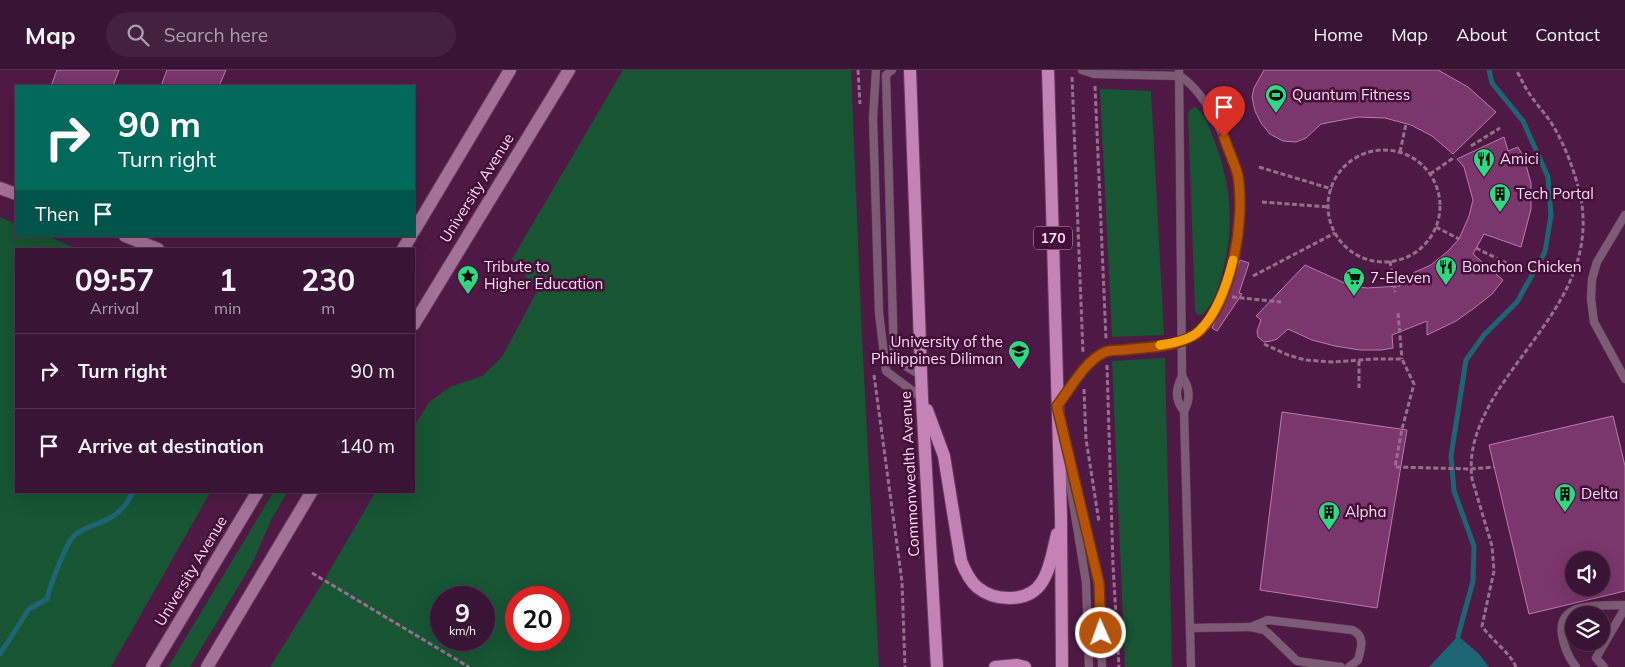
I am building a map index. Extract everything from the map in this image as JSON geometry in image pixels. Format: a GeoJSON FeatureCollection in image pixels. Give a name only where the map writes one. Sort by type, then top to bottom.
{"type":"FeatureCollection","features":[{"type":"Feature","properties":{"kind":"main road","name":"University Avenue"},"geometry":{"type":"LineString","coordinates":[[415,229],[510,70]]}},
{"type":"Feature","properties":{"kind":"main road","name":"University Avenue"},"geometry":{"type":"LineString","coordinates":[[415,322],[569,70]]}},
{"type":"Feature","properties":{"kind":"main road","name":"Commonwealth Avenue"},"geometry":{"type":"LineString","coordinates":[[910,70],[922,398],[937,667]]}},
{"type":"Feature","properties":{"kind":"main road","name":"170"},"geometry":{"type":"LineString","coordinates":[[1048,70],[1061,517],[1062,667]]}},
{"type":"Feature","properties":{"kind":"main road"},"geometry":{"type":"LineString","coordinates":[[0,188],[15,194]]}},
{"type":"Feature","properties":{"kind":"main road"},"geometry":{"type":"LineString","coordinates":[[404,248],[410,237]]}},
{"type":"Feature","properties":{"kind":"main road"},"geometry":{"type":"LineString","coordinates":[[138,239],[156,248]]}},
{"type":"Feature","properties":{"kind":"main road"},"geometry":{"type":"LineString","coordinates":[[922,398],[944,456],[961,561],[968,576],[976,586],[986,593],[998,597],[1011,598],[1023,596],[1034,591],[1042,582],[1047,570],[1061,517]]}},
{"type":"Feature","properties":{"kind":"main road","name":"University Avenue"},"geometry":{"type":"LineString","coordinates":[[152,667],[257,493]]}},
{"type":"Feature","properties":{"kind":"main road"},"geometry":{"type":"LineString","coordinates":[[207,667],[311,493]]}},
{"type":"Feature","properties":{"kind":"main road"},"geometry":{"type":"LineString","coordinates":[[994,667],[1017,665],[1025,667]]}},
{"type":"Feature","properties":{"kind":"lane"},"geometry":{"type":"LineString","coordinates":[[876,70],[873,118],[879,313],[886,372],[922,398]]}},
{"type":"Feature","properties":{"kind":"lane"},"geometry":{"type":"LineString","coordinates":[[892,70],[886,76],[894,359],[922,376]]}},
{"type":"Feature","properties":{"kind":"lane"},"geometry":{"type":"LineString","coordinates":[[1082,70],[1094,74],[1179,73],[1189,82],[1209,108],[1224,137],[1238,175],[1241,213],[1228,281],[1211,316],[1200,332],[1182,341],[1106,352],[1093,361],[1057,406],[1086,582],[1089,667]]}},
{"type":"Feature","properties":{"kind":"lane"},"geometry":{"type":"LineString","coordinates":[[1179,73],[1182,376],[1188,386],[1188,403],[1184,411],[1191,667]]}},
{"type":"Feature","properties":{"kind":"lane"},"geometry":{"type":"LineString","coordinates":[[1625,215],[1596,262],[1592,278],[1591,299],[1594,322],[1625,379]]}},
{"type":"Feature","properties":{"kind":"lane"},"geometry":{"type":"LineString","coordinates":[[1057,406],[1099,583],[1102,667]]}},
{"type":"Feature","properties":{"kind":"lane"},"geometry":{"type":"LineString","coordinates":[[1576,667],[1567,653],[1563,640],[1561,626],[1567,614],[1578,608],[1625,606]]}},
{"type":"Feature","properties":{"kind":"lane"},"geometry":{"type":"LineString","coordinates":[[1604,667],[1596,658],[1625,606]]}},
{"type":"Feature","properties":{"kind":"lane"},"geometry":{"type":"LineString","coordinates":[[1251,627],[1268,620],[1352,630],[1358,633],[1362,641],[1358,660],[1349,667]]}},
{"type":"Feature","properties":{"kind":"lane"},"geometry":{"type":"LineString","coordinates":[[1190,628],[1251,627],[1264,630],[1297,660],[1341,667]]}},
{"type":"Feature","properties":{"kind":"path"},"geometry":{"type":"LineString","coordinates":[[1516,70],[1529,93],[1552,124],[1565,149],[1579,193],[1584,218],[1582,244],[1574,273],[1559,304],[1505,380],[1482,418],[1472,446],[1470,469],[1492,546],[1494,571],[1482,626],[1489,636],[1512,658],[1516,667]]}},
{"type":"Feature","properties":{"kind":"path"},"geometry":{"type":"LineString","coordinates":[[1094,74],[1113,565],[1119,667]]}},
{"type":"Feature","properties":{"kind":"path"},"geometry":{"type":"LineString","coordinates":[[1400,152],[1406,124]]}},
{"type":"Feature","properties":{"kind":"path"},"geometry":{"type":"LineString","coordinates":[[1471,146],[1500,128]]}},
{"type":"Feature","properties":{"kind":"path"},"geometry":{"type":"LineString","coordinates":[[1381,150],[1400,152],[1417,160],[1430,174],[1439,191],[1440,210],[1436,227],[1427,242],[1413,254],[1396,261],[1378,262],[1361,257],[1346,247],[1335,233],[1329,216],[1329,199],[1335,180],[1346,165],[1362,154],[1381,150]]}},
{"type":"Feature","properties":{"kind":"path"},"geometry":{"type":"LineString","coordinates":[[1430,174],[1455,156]]}},
{"type":"Feature","properties":{"kind":"path"},"geometry":{"type":"LineString","coordinates":[[1260,167],[1332,189]]}},
{"type":"Feature","properties":{"kind":"path"},"geometry":{"type":"LineString","coordinates":[[1262,202],[1329,207]]}},
{"type":"Feature","properties":{"kind":"path"},"geometry":{"type":"LineString","coordinates":[[1436,227],[1459,239]]}},
{"type":"Feature","properties":{"kind":"path"},"geometry":{"type":"LineString","coordinates":[[1253,276],[1335,233]]}},
{"type":"Feature","properties":{"kind":"path"},"geometry":{"type":"LineString","coordinates":[[1476,248],[1508,264]]}},
{"type":"Feature","properties":{"kind":"path"},"geometry":{"type":"LineString","coordinates":[[1390,261],[1395,292]]}},
{"type":"Feature","properties":{"kind":"path"},"geometry":{"type":"LineString","coordinates":[[1222,295],[1280,302]]}},
{"type":"Feature","properties":{"kind":"path"},"geometry":{"type":"LineString","coordinates":[[1398,313],[1402,359],[1414,384],[1402,429],[1395,467],[1470,469],[1494,467]]}},
{"type":"Feature","properties":{"kind":"path"},"geometry":{"type":"LineString","coordinates":[[1264,344],[1288,355],[1305,360],[1359,361],[1402,359]]}},
{"type":"Feature","properties":{"kind":"path"},"geometry":{"type":"LineString","coordinates":[[1359,361],[1359,388]]}},
{"type":"Feature","properties":{"kind":"path"},"geometry":{"type":"LineString","coordinates":[[312,573],[469,667]]}},
{"type":"Feature","properties":{"kind":"shaded area"},"geometry":{"type":"Polygon","coordinates":[[[623,70],[851,70],[861,317],[879,667],[270,667],[320,587],[375,493],[415,493],[415,425],[429,402],[450,387],[482,376],[502,357],[537,291],[512,259],[623,70]]]}},
{"type":"Feature","properties":{"kind":"shaded area"},"geometry":{"type":"Polygon","coordinates":[[[1100,89],[1151,91],[1164,335],[1112,337],[1100,89]]]}},
{"type":"Feature","properties":{"kind":"shaded area"},"geometry":{"type":"Polygon","coordinates":[[[1195,107],[1202,114],[1211,131],[1225,174],[1230,208],[1228,243],[1220,283],[1212,303],[1202,315],[1198,315],[1195,311],[1188,113],[1195,107]]]}},
{"type":"Feature","properties":{"kind":"shaded area"},"geometry":{"type":"Polygon","coordinates":[[[0,217],[15,224],[15,237],[49,237],[76,248],[15,248],[15,493],[210,493],[111,667],[0,667],[0,217]]]}},
{"type":"Feature","properties":{"kind":"shaded area"},"geometry":{"type":"Polygon","coordinates":[[[1165,358],[1172,667],[1125,667],[1112,361],[1165,358]]]}},
{"type":"Feature","properties":{"kind":"shaded area"},"geometry":{"type":"Polygon","coordinates":[[[273,493],[287,493],[272,518],[253,562],[190,667],[168,667],[273,493]]]}},
{"type":"Feature","properties":{"kind":"shaded area"},"geometry":{"type":"Polygon","coordinates":[[[1458,636],[1479,654],[1489,667],[1429,667],[1458,636]]]}},
{"type":"Feature","properties":{"kind":"building"},"geometry":{"type":"Polygon","coordinates":[[[57,70],[119,70],[113,85],[51,85],[57,70]]]}},
{"type":"Feature","properties":{"kind":"building"},"geometry":{"type":"Polygon","coordinates":[[[167,70],[226,70],[219,85],[161,85],[167,70]]]}},
{"type":"Feature","properties":{"kind":"building"},"geometry":{"type":"Polygon","coordinates":[[[1264,70],[1438,70],[1468,87],[1496,112],[1453,154],[1432,136],[1411,125],[1385,118],[1358,117],[1321,124],[1306,138],[1296,142],[1283,141],[1270,134],[1261,123],[1255,111],[1252,97],[1254,88],[1264,70]]]}},
{"type":"Feature","properties":{"kind":"building"},"geometry":{"type":"Polygon","coordinates":[[[1504,137],[1508,151],[1518,147],[1524,158],[1531,183],[1531,209],[1521,247],[1484,234],[1473,254],[1503,280],[1492,294],[1456,321],[1427,335],[1427,321],[1392,335],[1393,348],[1360,350],[1335,346],[1312,340],[1288,329],[1277,339],[1271,341],[1264,342],[1258,337],[1257,331],[1261,320],[1256,316],[1305,265],[1349,285],[1367,288],[1400,286],[1399,279],[1431,265],[1459,239],[1469,216],[1473,200],[1464,167],[1457,159],[1504,137]]]}},
{"type":"Feature","properties":{"kind":"building"},"geometry":{"type":"Polygon","coordinates":[[[1240,260],[1249,263],[1239,293],[1242,294],[1217,331],[1212,328],[1229,292],[1240,260]]]}},
{"type":"Feature","properties":{"kind":"building","name":"Alpha"},"geometry":{"type":"Polygon","coordinates":[[[1282,412],[1407,430],[1377,608],[1260,590],[1282,412]]]}},
{"type":"Feature","properties":{"kind":"building","name":"Delta"},"geometry":{"type":"Polygon","coordinates":[[[1613,416],[1625,466],[1625,591],[1610,595],[1610,551],[1565,551],[1565,596],[1604,596],[1529,614],[1489,445],[1613,416]]]}},
{"type":"Feature","properties":{"kind":"waterway"},"geometry":{"type":"LineString","coordinates":[[1458,636],[1473,581],[1474,546],[1454,491],[1451,456],[1466,360],[1484,335],[1517,302],[1545,252],[1551,215],[1548,177],[1523,121],[1492,83],[1489,70]]}},
{"type":"Feature","properties":{"kind":"waterway"},"geometry":{"type":"LineString","coordinates":[[0,654],[29,609],[47,599],[62,556],[74,536],[82,530],[116,514],[126,504],[132,493]]}},
{"type":"Feature","properties":{"kind":"slow traffic"},"geometry":{"type":"LineString","coordinates":[[1160,345],[1182,341],[1200,332],[1222,295],[1228,281],[1233,260]]}},
{"type":"Feature","properties":{"kind":"place","name":"Quantum Fitness"},"geometry":{"type":"Point","coordinates":[1276,114]}},
{"type":"Feature","properties":{"kind":"place","name":"Amici"},"geometry":{"type":"Point","coordinates":[1484,178]}},
{"type":"Feature","properties":{"kind":"place","name":"Tech Portal"},"geometry":{"type":"Point","coordinates":[1500,213]}},
{"type":"Feature","properties":{"kind":"place","name":"Bonchon Chicken"},"geometry":{"type":"Point","coordinates":[1446,286]}},
{"type":"Feature","properties":{"kind":"place","name":"Tribute to Higher Education"},"geometry":{"type":"Point","coordinates":[468,295]}},
{"type":"Feature","properties":{"kind":"place","name":"7-Eleven"},"geometry":{"type":"Point","coordinates":[1354,297]}},
{"type":"Feature","properties":{"kind":"place","name":"University of the Philippines Diliman"},"geometry":{"type":"Point","coordinates":[1019,370]}},
{"type":"Feature","properties":{"kind":"place","name":"Delta"},"geometry":{"type":"Point","coordinates":[1565,513]}},
{"type":"Feature","properties":{"kind":"place","name":"Alpha"},"geometry":{"type":"Point","coordinates":[1329,531]}},
{"type":"Feature","properties":{"kind":"route"},"geometry":{"type":"LineString","coordinates":[[1101,633],[1099,583],[1057,406],[1093,361],[1106,352],[1182,341],[1200,332],[1211,316],[1228,281],[1236,248],[1241,213],[1238,175],[1224,137]]}}]}
